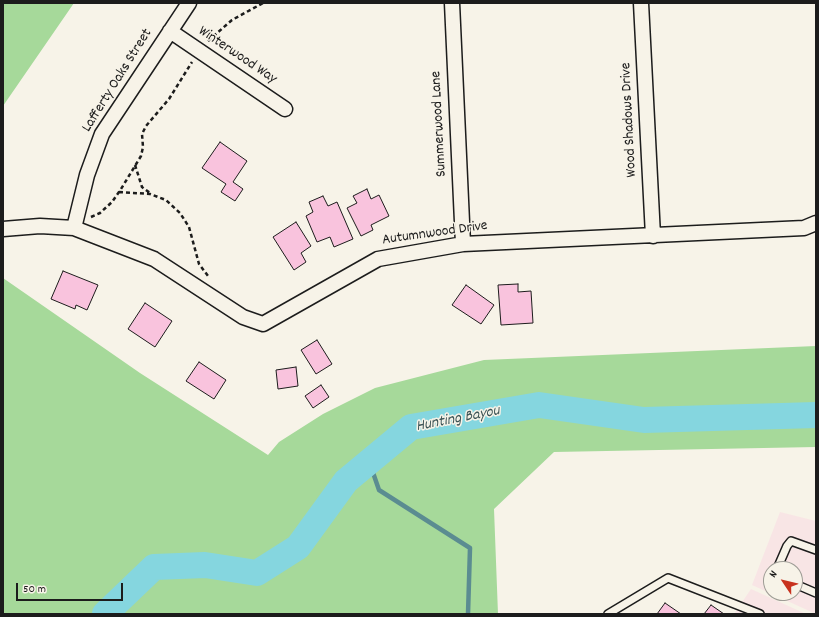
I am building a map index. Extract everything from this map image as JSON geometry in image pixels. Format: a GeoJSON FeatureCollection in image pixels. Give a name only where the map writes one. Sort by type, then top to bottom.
{"type":"FeatureCollection","features":[{"type":"Feature","properties":{"kind":"street","name":"Lafferty Oaks Street"},"geometry":{"type":"LineString","coordinates":[[75,224],[87,175],[102,134],[189,3]]}},
{"type":"Feature","properties":{"kind":"street","name":"Summerwood Lane"},"geometry":{"type":"LineString","coordinates":[[452,3],[463,244]]}},
{"type":"Feature","properties":{"kind":"street","name":"Wood Shadows Drive"},"geometry":{"type":"LineString","coordinates":[[641,3],[653,236]]}},
{"type":"Feature","properties":{"kind":"street","name":"Winterwood Way"},"geometry":{"type":"LineString","coordinates":[[170,31],[285,109]]}},
{"type":"Feature","properties":{"kind":"street","name":"Autumnwood Drive"},"geometry":{"type":"LineString","coordinates":[[3,229],[75,224],[154,259],[243,317],[263,324],[378,259],[463,244],[804,228],[816,223]]}},
{"type":"Feature","properties":{"kind":"lane"},"geometry":{"type":"LineString","coordinates":[[780,561],[787,546],[791,541],[816,550]]}},
{"type":"Feature","properties":{"kind":"lane"},"geometry":{"type":"LineString","coordinates":[[608,614],[668,578],[760,614]]}},
{"type":"Feature","properties":{"kind":"lane"},"geometry":{"type":"LineString","coordinates":[[803,587],[816,593]]}},
{"type":"Feature","properties":{"kind":"path"},"geometry":{"type":"LineString","coordinates":[[204,45],[232,20],[264,3]]}},
{"type":"Feature","properties":{"kind":"path"},"geometry":{"type":"LineString","coordinates":[[75,224],[100,214],[112,202],[141,156],[143,146],[142,134],[146,126],[169,99],[194,60]]}},
{"type":"Feature","properties":{"kind":"path"},"geometry":{"type":"LineString","coordinates":[[135,165],[142,187],[150,194]]}},
{"type":"Feature","properties":{"kind":"path"},"geometry":{"type":"LineString","coordinates":[[119,192],[150,194],[166,200],[180,213],[189,227],[199,264],[211,281]]}},
{"type":"Feature","properties":{"kind":"shaded area"},"geometry":{"type":"Polygon","coordinates":[[[780,512],[816,521],[816,614],[787,601],[803,601],[803,561],[763,561],[763,590],[752,585],[780,512]]]}},
{"type":"Feature","properties":{"kind":"shaded area"},"geometry":{"type":"Polygon","coordinates":[[[751,589],[763,594],[763,601],[777,601],[806,614],[734,614],[751,589]]]}},
{"type":"Feature","properties":{"kind":"green space"},"geometry":{"type":"Polygon","coordinates":[[[3,3],[74,3],[3,106],[3,3]]]}},
{"type":"Feature","properties":{"kind":"green space"},"geometry":{"type":"Polygon","coordinates":[[[3,278],[140,373],[268,455],[279,442],[323,414],[375,388],[484,360],[816,346],[816,447],[554,452],[494,509],[498,614],[3,614],[3,278]]]}},
{"type":"Feature","properties":{"kind":"building"},"geometry":{"type":"Polygon","coordinates":[[[220,142],[247,161],[233,182],[243,189],[235,201],[221,192],[226,184],[202,168],[220,142]]]}},
{"type":"Feature","properties":{"kind":"building"},"geometry":{"type":"Polygon","coordinates":[[[367,189],[371,199],[379,195],[389,216],[371,225],[373,230],[361,236],[347,208],[357,203],[353,196],[367,189]]]}},
{"type":"Feature","properties":{"kind":"building"},"geometry":{"type":"Polygon","coordinates":[[[323,196],[328,206],[337,202],[353,239],[334,247],[330,237],[317,242],[306,216],[313,212],[309,202],[323,196]]]}},
{"type":"Feature","properties":{"kind":"building"},"geometry":{"type":"Polygon","coordinates":[[[296,222],[311,246],[301,253],[306,262],[294,270],[273,237],[296,222]]]}},
{"type":"Feature","properties":{"kind":"building"},"geometry":{"type":"Polygon","coordinates":[[[63,271],[98,285],[87,310],[76,305],[75,309],[51,299],[63,271]]]}},
{"type":"Feature","properties":{"kind":"building"},"geometry":{"type":"Polygon","coordinates":[[[518,284],[518,292],[531,291],[533,323],[501,325],[498,285],[518,284]]]}},
{"type":"Feature","properties":{"kind":"building"},"geometry":{"type":"Polygon","coordinates":[[[466,285],[494,305],[481,324],[452,305],[466,285]]]}},
{"type":"Feature","properties":{"kind":"building"},"geometry":{"type":"Polygon","coordinates":[[[145,303],[172,321],[155,347],[128,329],[145,303]]]}},
{"type":"Feature","properties":{"kind":"building"},"geometry":{"type":"Polygon","coordinates":[[[317,340],[332,364],[316,374],[301,350],[317,340]]]}},
{"type":"Feature","properties":{"kind":"building"},"geometry":{"type":"Polygon","coordinates":[[[199,362],[226,380],[214,399],[186,381],[199,362]]]}},
{"type":"Feature","properties":{"kind":"building"},"geometry":{"type":"Polygon","coordinates":[[[296,367],[298,386],[278,389],[276,370],[296,367]]]}},
{"type":"Feature","properties":{"kind":"building"},"geometry":{"type":"Polygon","coordinates":[[[321,385],[329,397],[313,408],[305,396],[321,385]]]}},
{"type":"Feature","properties":{"kind":"building"},"geometry":{"type":"Polygon","coordinates":[[[665,603],[681,614],[657,614],[665,603]]]}},
{"type":"Feature","properties":{"kind":"building"},"geometry":{"type":"Polygon","coordinates":[[[711,605],[724,614],[704,614],[711,605]]]}},
{"type":"Feature","properties":{"kind":"waterway","name":"Hunting Bayou"},"geometry":{"type":"LineString","coordinates":[[105,614],[154,567],[205,565],[257,573],[298,547],[346,481],[411,427],[539,405],[644,420],[816,415]]}},
{"type":"Feature","properties":{"kind":"waterway"},"geometry":{"type":"LineString","coordinates":[[369,461],[379,490],[470,548],[468,614]]}}]}
